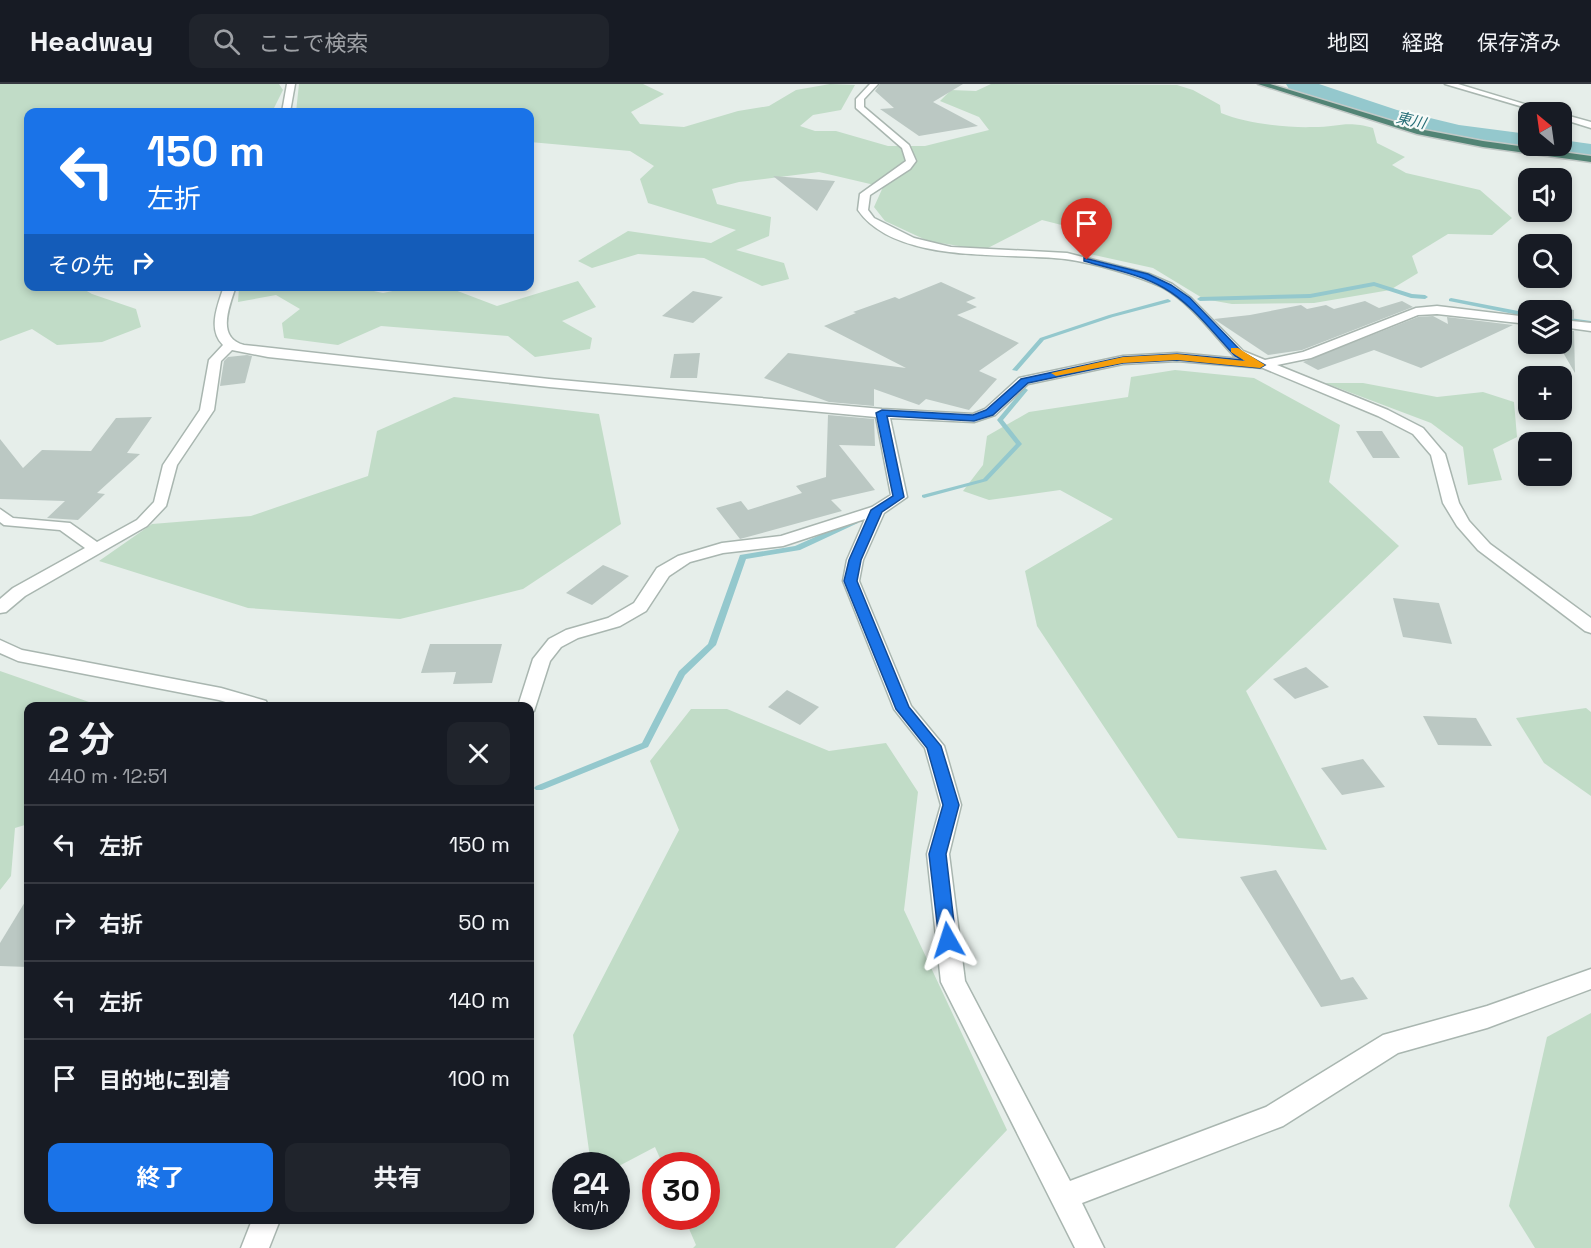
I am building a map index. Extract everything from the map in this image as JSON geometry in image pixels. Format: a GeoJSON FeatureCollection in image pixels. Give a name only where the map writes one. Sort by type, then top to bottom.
{"type":"FeatureCollection","features":[{"type":"Feature","properties":{"kind":"highway"},"geometry":{"type":"LineString","coordinates":[[1262,84],[1418,131],[1483,144],[1591,159]]}},
{"type":"Feature","properties":{"kind":"street"},"geometry":{"type":"LineString","coordinates":[[287,108],[291,84]]}},
{"type":"Feature","properties":{"kind":"street"},"geometry":{"type":"LineString","coordinates":[[874,84],[860,99],[861,108],[906,147],[911,161],[907,167],[865,194],[863,210],[870,220],[910,240],[951,250],[1067,255],[1145,276],[1168,286],[1187,300],[1239,354],[1260,365],[1383,413],[1418,431],[1438,454],[1450,503],[1462,524],[1484,547],[1591,627]]}},
{"type":"Feature","properties":{"kind":"street"},"geometry":{"type":"LineString","coordinates":[[1449,84],[1518,104]]}},
{"type":"Feature","properties":{"kind":"street"},"geometry":{"type":"LineString","coordinates":[[1572,120],[1591,125]]}},
{"type":"Feature","properties":{"kind":"street"},"geometry":{"type":"LineString","coordinates":[[228,291],[221,314],[222,337],[230,345],[268,353],[525,381],[882,413],[974,418],[990,412],[1024,381],[1123,360],[1177,357],[1260,365],[1307,355],[1416,312],[1437,310],[1518,319]]}},
{"type":"Feature","properties":{"kind":"street"},"geometry":{"type":"LineString","coordinates":[[1572,325],[1591,327]]}},
{"type":"Feature","properties":{"kind":"street"},"geometry":{"type":"LineString","coordinates":[[0,608],[19,592],[98,550],[142,523],[160,503],[170,465],[207,410],[215,360],[230,345]]}},
{"type":"Feature","properties":{"kind":"street"},"geometry":{"type":"LineString","coordinates":[[528,702],[542,659],[555,643],[572,634],[614,622],[640,607],[663,572],[684,559],[722,548],[783,541],[877,510],[898,497],[882,413]]}},
{"type":"Feature","properties":{"kind":"street"},"geometry":{"type":"LineString","coordinates":[[877,510],[855,560],[850,581],[903,709],[934,746],[951,805],[938,854],[953,982],[1090,1248]]}},
{"type":"Feature","properties":{"kind":"street"},"geometry":{"type":"LineString","coordinates":[[0,514],[9,522],[64,526],[98,550]]}},
{"type":"Feature","properties":{"kind":"street"},"geometry":{"type":"LineString","coordinates":[[0,646],[18,655],[221,694],[246,702]]}},
{"type":"Feature","properties":{"kind":"street"},"geometry":{"type":"LineString","coordinates":[[1063,1197],[1274,1117],[1392,1043],[1487,1017],[1591,980]]}},
{"type":"Feature","properties":{"kind":"street"},"geometry":{"type":"LineString","coordinates":[[255,1248],[264,1224]]}},
{"type":"Feature","properties":{"kind":"green space"},"geometry":{"type":"Polygon","coordinates":[[[0,84],[279,84],[283,90],[274,108],[24,108],[24,291],[87,291],[136,309],[141,327],[102,342],[57,345],[32,329],[0,341],[0,84]]]}},
{"type":"Feature","properties":{"kind":"green space"},"geometry":{"type":"Polygon","coordinates":[[[299,84],[643,84],[664,94],[631,112],[640,124],[684,127],[738,111],[769,106],[796,90],[830,84],[855,85],[841,110],[813,115],[800,126],[815,131],[836,131],[888,146],[925,146],[989,130],[979,117],[940,101],[951,90],[976,91],[991,84],[1177,85],[1193,90],[1220,105],[1221,113],[1242,120],[1291,127],[1349,124],[1373,128],[1377,143],[1405,157],[1392,165],[1406,173],[1480,190],[1512,218],[1492,235],[1448,234],[1412,256],[1418,273],[1390,290],[1314,303],[1232,304],[1204,299],[1153,268],[1085,253],[1085,231],[1042,220],[984,250],[928,241],[885,221],[874,207],[883,187],[819,172],[739,182],[712,189],[717,204],[771,217],[769,236],[736,250],[784,263],[789,279],[762,286],[704,258],[638,254],[592,268],[578,261],[628,231],[711,243],[736,230],[648,203],[640,179],[654,166],[630,151],[534,142],[534,108],[296,108],[299,84]]]}},
{"type":"Feature","properties":{"kind":"green space"},"geometry":{"type":"Polygon","coordinates":[[[578,281],[596,307],[562,321],[592,338],[590,349],[535,357],[508,336],[381,326],[338,345],[284,338],[282,323],[300,309],[276,295],[238,302],[239,291],[374,291],[383,293],[458,291],[497,306],[578,281]]]}},
{"type":"Feature","properties":{"kind":"green space"},"geometry":{"type":"Polygon","coordinates":[[[1175,370],[1254,378],[1340,425],[1329,482],[1399,546],[1246,691],[1327,850],[1178,838],[1037,626],[1025,571],[1113,519],[1060,490],[989,500],[963,491],[983,465],[987,436],[1029,412],[1128,397],[1131,377],[1175,370]]]}},
{"type":"Feature","properties":{"kind":"green space"},"geometry":{"type":"Polygon","coordinates":[[[1325,383],[1363,383],[1437,397],[1483,392],[1514,402],[1517,437],[1493,449],[1502,480],[1468,485],[1463,447],[1431,423],[1325,383]]]}},
{"type":"Feature","properties":{"kind":"green space"},"geometry":{"type":"Polygon","coordinates":[[[454,397],[599,414],[621,524],[523,589],[400,619],[248,608],[99,561],[152,524],[251,516],[368,476],[377,431],[454,397]]]}},
{"type":"Feature","properties":{"kind":"green space"},"geometry":{"type":"Polygon","coordinates":[[[0,671],[89,702],[24,702],[24,825],[15,828],[11,876],[0,890],[0,671]]]}},
{"type":"Feature","properties":{"kind":"green space"},"geometry":{"type":"Polygon","coordinates":[[[1586,708],[1591,712],[1591,796],[1544,763],[1516,718],[1586,708]]]}},
{"type":"Feature","properties":{"kind":"green space"},"geometry":{"type":"Polygon","coordinates":[[[691,709],[727,709],[829,751],[886,743],[918,792],[904,910],[1007,1130],[895,1248],[693,1248],[696,1245],[690,1230],[720,1230],[720,1152],[657,1152],[655,1147],[630,1160],[630,1152],[589,1152],[573,1035],[679,830],[650,761],[691,709]]]}},
{"type":"Feature","properties":{"kind":"green space"},"geometry":{"type":"Polygon","coordinates":[[[1591,1013],[1591,1248],[1535,1248],[1509,1206],[1547,1037],[1591,1013]]]}},
{"type":"Feature","properties":{"kind":"building"},"geometry":{"type":"Polygon","coordinates":[[[880,84],[963,84],[933,102],[978,126],[919,136],[880,109],[894,108],[875,91],[880,84]]]}},
{"type":"Feature","properties":{"kind":"building"},"geometry":{"type":"Polygon","coordinates":[[[773,176],[835,181],[817,211],[773,176]]]}},
{"type":"Feature","properties":{"kind":"building"},"geometry":{"type":"Polygon","coordinates":[[[941,282],[976,298],[966,302],[977,307],[957,315],[1019,343],[979,371],[997,379],[969,410],[926,399],[919,405],[874,389],[874,406],[829,402],[764,378],[788,353],[906,368],[824,326],[856,313],[853,312],[895,297],[899,299],[941,282]]]}},
{"type":"Feature","properties":{"kind":"building"},"geometry":{"type":"Polygon","coordinates":[[[693,291],[723,297],[693,323],[662,316],[693,291]]]}},
{"type":"Feature","properties":{"kind":"building"},"geometry":{"type":"Polygon","coordinates":[[[1365,301],[1379,308],[1402,301],[1413,307],[1302,350],[1268,355],[1214,319],[1301,305],[1307,309],[1326,305],[1334,309],[1365,301]]]}},
{"type":"Feature","properties":{"kind":"building"},"geometry":{"type":"Polygon","coordinates":[[[1433,316],[1448,324],[1447,317],[1513,325],[1421,368],[1374,350],[1318,370],[1303,362],[1418,317],[1433,316]]]}},
{"type":"Feature","properties":{"kind":"building"},"geometry":{"type":"Polygon","coordinates":[[[1572,331],[1574,331],[1575,373],[1564,354],[1572,354],[1572,331]]]}},
{"type":"Feature","properties":{"kind":"building"},"geometry":{"type":"Polygon","coordinates":[[[700,353],[697,378],[670,378],[674,354],[700,353]]]}},
{"type":"Feature","properties":{"kind":"building"},"geometry":{"type":"Polygon","coordinates":[[[252,356],[245,383],[220,386],[224,361],[228,357],[252,356]]]}},
{"type":"Feature","properties":{"kind":"building"},"geometry":{"type":"Polygon","coordinates":[[[828,415],[874,419],[875,446],[839,445],[875,490],[831,500],[842,511],[740,539],[716,508],[741,501],[748,510],[802,493],[796,486],[826,477],[828,415]]]}},
{"type":"Feature","properties":{"kind":"building"},"geometry":{"type":"Polygon","coordinates":[[[152,417],[127,453],[140,454],[97,493],[105,494],[78,520],[47,518],[65,501],[0,499],[0,439],[23,468],[42,450],[91,451],[116,418],[152,417]]]}},
{"type":"Feature","properties":{"kind":"building"},"geometry":{"type":"Polygon","coordinates":[[[1356,431],[1382,431],[1400,458],[1373,458],[1356,431]]]}},
{"type":"Feature","properties":{"kind":"building"},"geometry":{"type":"Polygon","coordinates":[[[603,565],[629,576],[592,605],[566,593],[603,565]]]}},
{"type":"Feature","properties":{"kind":"building"},"geometry":{"type":"Polygon","coordinates":[[[1393,598],[1439,603],[1452,644],[1403,637],[1393,598]]]}},
{"type":"Feature","properties":{"kind":"building"},"geometry":{"type":"Polygon","coordinates":[[[430,644],[502,644],[492,683],[453,684],[456,672],[421,673],[430,644]]]}},
{"type":"Feature","properties":{"kind":"building"},"geometry":{"type":"Polygon","coordinates":[[[1306,667],[1329,687],[1295,699],[1273,679],[1306,667]]]}},
{"type":"Feature","properties":{"kind":"building"},"geometry":{"type":"Polygon","coordinates":[[[787,690],[819,707],[800,725],[768,707],[787,690]]]}},
{"type":"Feature","properties":{"kind":"building"},"geometry":{"type":"Polygon","coordinates":[[[1423,716],[1476,718],[1492,746],[1438,745],[1423,716]]]}},
{"type":"Feature","properties":{"kind":"building"},"geometry":{"type":"Polygon","coordinates":[[[1363,759],[1385,787],[1342,795],[1321,768],[1363,759]]]}},
{"type":"Feature","properties":{"kind":"building"},"geometry":{"type":"Polygon","coordinates":[[[1276,870],[1341,980],[1353,977],[1368,999],[1321,1007],[1240,877],[1276,870]]]}},
{"type":"Feature","properties":{"kind":"building"},"geometry":{"type":"Polygon","coordinates":[[[24,904],[24,967],[0,966],[0,943],[24,904]]]}},
{"type":"Feature","properties":{"kind":"waterway","name":"東川"},"geometry":{"type":"LineString","coordinates":[[1297,84],[1389,115],[1459,132],[1518,141]]}},
{"type":"Feature","properties":{"kind":"waterway","name":"東川"},"geometry":{"type":"LineString","coordinates":[[1572,149],[1591,152]]}},
{"type":"Feature","properties":{"kind":"waterway"},"geometry":{"type":"LineString","coordinates":[[1200,299],[1310,296],[1374,284],[1411,296],[1425,297]]}},
{"type":"Feature","properties":{"kind":"waterway"},"geometry":{"type":"LineString","coordinates":[[1451,300],[1518,313]]}},
{"type":"Feature","properties":{"kind":"waterway"},"geometry":{"type":"LineString","coordinates":[[1015,370],[1042,339],[1111,316],[1168,301]]}},
{"type":"Feature","properties":{"kind":"waterway"},"geometry":{"type":"LineString","coordinates":[[1572,320],[1591,323]]}},
{"type":"Feature","properties":{"kind":"waterway"},"geometry":{"type":"LineString","coordinates":[[924,496],[985,480],[1019,444],[1000,420],[1025,390]]}},
{"type":"Feature","properties":{"kind":"waterway"},"geometry":{"type":"LineString","coordinates":[[539,788],[645,745],[682,673],[712,645],[743,557],[797,548],[854,523]]}},
{"type":"Feature","properties":{"kind":"slow traffic"},"geometry":{"type":"LineString","coordinates":[[1056,373],[1123,360],[1177,357],[1260,365],[1235,350]]}},
{"type":"Feature","properties":{"kind":"route"},"geometry":{"type":"LineString","coordinates":[[948,940],[938,854],[951,805],[934,746],[903,709],[850,581],[855,560],[877,510],[898,497],[882,413],[974,418],[990,412],[1024,381],[1123,360],[1177,357],[1260,365],[1239,354],[1187,300],[1168,286],[1145,276],[1087,260]]}}]}
